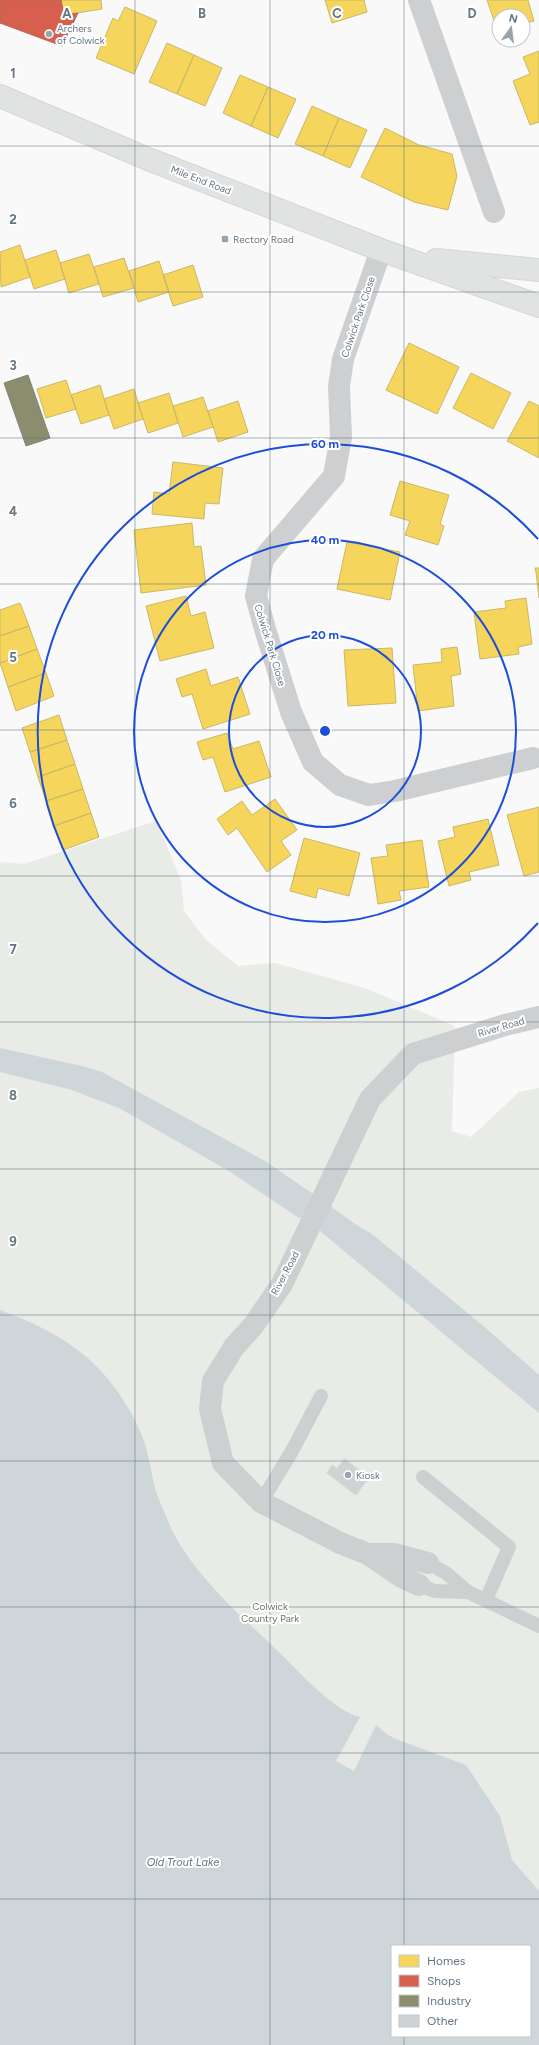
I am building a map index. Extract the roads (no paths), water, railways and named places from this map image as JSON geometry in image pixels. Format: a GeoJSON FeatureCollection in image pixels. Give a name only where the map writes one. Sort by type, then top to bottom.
{"type":"FeatureCollection","features":[{"type":"Feature","properties":{"kind":"main road","name":"Mile End Road"},"geometry":{"type":"LineString","coordinates":[[0,96],[148,159],[381,250],[405,257],[539,306]]}},
{"type":"Feature","properties":{"kind":"main road","name":"Mile End Road"},"geometry":{"type":"LineString","coordinates":[[405,257],[539,270]]}},
{"type":"Feature","properties":{"kind":"street"},"geometry":{"type":"LineString","coordinates":[[419,0],[494,212]]}},
{"type":"Feature","properties":{"kind":"street","name":"Colwick Park Close"},"geometry":{"type":"LineString","coordinates":[[381,250],[343,359],[339,386],[341,437],[334,476],[262,559],[256,596],[265,629],[291,712],[313,762],[340,785],[369,795],[395,791],[533,758]]}},
{"type":"Feature","properties":{"kind":"street","name":"River Road"},"geometry":{"type":"LineString","coordinates":[[419,1586],[400,1576],[368,1554],[340,1543],[261,1502],[223,1463],[210,1409],[215,1376],[234,1347],[253,1326],[282,1284],[370,1099],[413,1054],[505,1025],[539,1017]]}},
{"type":"Feature","properties":{"kind":"street","name":"River Road"},"geometry":{"type":"LineString","coordinates":[[368,1554],[395,1554],[428,1563]]}},
{"type":"Feature","properties":{"kind":"lane"},"geometry":{"type":"LineString","coordinates":[[261,1502],[292,1451],[321,1396]]}},
{"type":"Feature","properties":{"kind":"lane"},"geometry":{"type":"LineString","coordinates":[[423,1477],[509,1547],[486,1600]]}},
{"type":"Feature","properties":{"kind":"lane"},"geometry":{"type":"LineString","coordinates":[[428,1563],[446,1573],[468,1592],[539,1626]]}},
{"type":"Feature","properties":{"kind":"lane"},"geometry":{"type":"LineString","coordinates":[[419,1586],[435,1591],[468,1592]]}},
{"type":"Feature","properties":{"kind":"water"},"geometry":{"type":"Polygon","coordinates":[[[0,1048],[82,1066],[102,1072],[265,1161],[355,1224],[372,1234],[488,1330],[539,1375],[539,1413],[320,1231],[300,1217],[299,1218],[229,1171],[119,1108],[72,1090],[0,1072],[0,1048]]]}},
{"type":"Feature","properties":{"kind":"water","name":"Old Trout Lake"},"geometry":{"type":"Polygon","coordinates":[[[0,1310],[39,1327],[73,1346],[102,1372],[115,1388],[130,1411],[141,1434],[154,1485],[162,1508],[172,1530],[195,1566],[223,1598],[311,1684],[340,1708],[360,1717],[336,1761],[354,1771],[376,1725],[388,1735],[396,1739],[466,1765],[500,1816],[512,1860],[539,1891],[539,2045],[0,2045],[0,1310]]]}},
{"type":"Feature","properties":{"kind":"place","name":"Archers of Colwick"},"geometry":{"type":"Point","coordinates":[49,34]}},
{"type":"Feature","properties":{"kind":"place","name":"Rectory Road"},"geometry":{"type":"Point","coordinates":[225,239]}},
{"type":"Feature","properties":{"kind":"place","name":"Kiosk"},"geometry":{"type":"Point","coordinates":[348,1475]}},
{"type":"Feature","properties":{"kind":"park label","name":"Colwick Country Park"},"geometry":{"type":"Point","coordinates":[270,1612]}}]}
